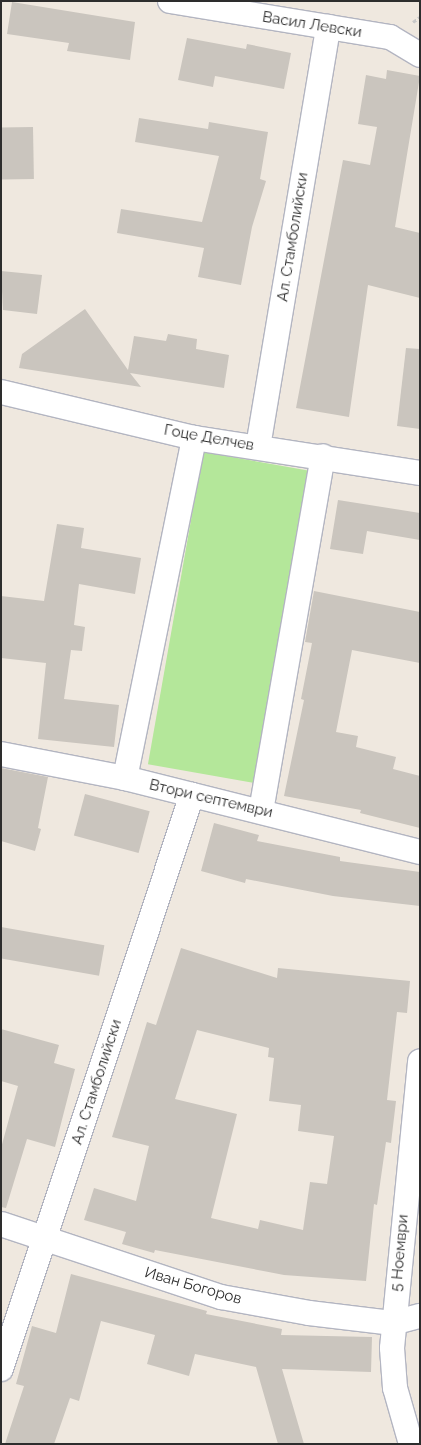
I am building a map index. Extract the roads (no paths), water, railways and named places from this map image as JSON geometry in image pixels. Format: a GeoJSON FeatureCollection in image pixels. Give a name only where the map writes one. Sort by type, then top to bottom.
{"type":"FeatureCollection","features":[{"type":"Feature","properties":{"kind":"street","name":"Васил Левски"},"geometry":{"type":"LineString","coordinates":[[170,1],[390,37],[420,55]]}},
{"type":"Feature","properties":{"kind":"street","name":"Ал. Стамболийски"},"geometry":{"type":"LineString","coordinates":[[258,447],[328,27]]}},
{"type":"Feature","properties":{"kind":"street","name":"Гоце Делчев"},"geometry":{"type":"LineString","coordinates":[[1,392],[194,438],[324,456],[420,473]]}},
{"type":"Feature","properties":{"kind":"street"},"geometry":{"type":"LineString","coordinates":[[125,778],[194,438]]}},
{"type":"Feature","properties":{"kind":"street"},"geometry":{"type":"LineString","coordinates":[[260,811],[324,456]]}},
{"type":"Feature","properties":{"kind":"street","name":"Втори септември"},"geometry":{"type":"LineString","coordinates":[[1,754],[125,778],[420,852]]}},
{"type":"Feature","properties":{"kind":"street","name":"Ал. Стамболийски"},"geometry":{"type":"LineString","coordinates":[[1,1369],[192,795]]}},
{"type":"Feature","properties":{"kind":"street","name":"5 Ноември"},"geometry":{"type":"LineString","coordinates":[[411,1444],[395,1388],[393,1323],[420,1061]]}},
{"type":"Feature","properties":{"kind":"street","name":"Иван Богоров"},"geometry":{"type":"LineString","coordinates":[[1,1224],[221,1297],[309,1313],[393,1323],[420,1316]]}}]}
